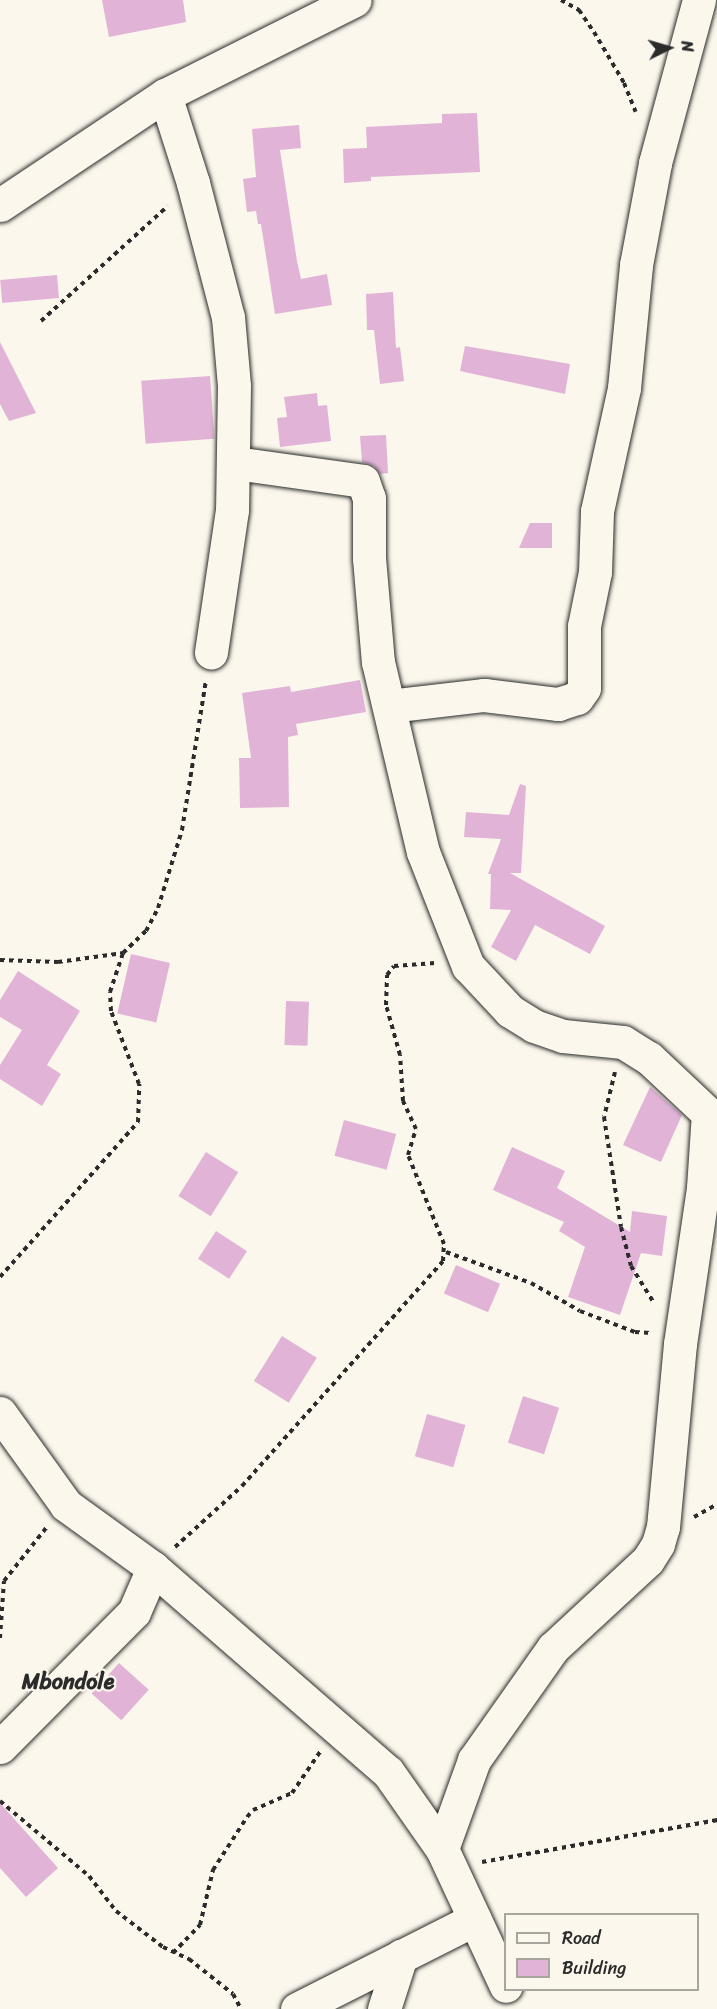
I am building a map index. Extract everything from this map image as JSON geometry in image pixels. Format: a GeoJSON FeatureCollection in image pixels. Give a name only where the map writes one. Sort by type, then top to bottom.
{"type":"FeatureCollection","features":[{"type":"Feature","properties":{"kind":"street"},"geometry":{"type":"LineString","coordinates":[[0,205],[165,95],[355,0]]}},
{"type":"Feature","properties":{"kind":"street"},"geometry":{"type":"LineString","coordinates":[[389,706],[484,695],[558,704],[577,698],[584,688],[584,626],[595,572],[597,511],[624,388],[636,265],[655,163],[699,0]]}},
{"type":"Feature","properties":{"kind":"street"},"geometry":{"type":"LineString","coordinates":[[165,95],[193,183],[228,317],[235,464],[211,652]]}},
{"type":"Feature","properties":{"kind":"street"},"geometry":{"type":"LineString","coordinates":[[235,464],[363,481],[369,498],[372,618],[389,706],[423,852],[468,966],[510,1011],[534,1026],[563,1036],[623,1042],[649,1058],[712,1118],[680,1344],[663,1527],[658,1544],[648,1560],[553,1648],[474,1760],[446,1857]]}},
{"type":"Feature","properties":{"kind":"street"},"geometry":{"type":"LineString","coordinates":[[0,1413],[13,1426],[66,1505],[153,1568],[388,1772],[446,1857],[504,1984]]}},
{"type":"Feature","properties":{"kind":"street"},"geometry":{"type":"LineString","coordinates":[[0,1747],[134,1612],[153,1568]]}},
{"type":"Feature","properties":{"kind":"street"},"geometry":{"type":"LineString","coordinates":[[297,2009],[475,1919]]}},
{"type":"Feature","properties":{"kind":"street"},"geometry":{"type":"LineString","coordinates":[[384,2009],[400,1956]]}},
{"type":"Feature","properties":{"kind":"street"},"geometry":{"type":"LineString","coordinates":[[507,1991],[516,2009]]}},
{"type":"Feature","properties":{"kind":"path"},"geometry":{"type":"LineString","coordinates":[[561,0],[579,10],[624,83],[655,163]]}},
{"type":"Feature","properties":{"kind":"path"},"geometry":{"type":"LineString","coordinates":[[41,321],[193,183]]}},
{"type":"Feature","properties":{"kind":"path"},"geometry":{"type":"LineString","coordinates":[[0,1277],[138,1122],[139,1084],[109,1002],[123,953],[146,930],[158,908],[182,830],[211,652]]}},
{"type":"Feature","properties":{"kind":"path"},"geometry":{"type":"LineString","coordinates":[[0,960],[58,962],[123,953]]}},
{"type":"Feature","properties":{"kind":"path"},"geometry":{"type":"LineString","coordinates":[[468,966],[404,963],[394,966],[387,975],[387,1018],[400,1055],[404,1101],[416,1129],[408,1155],[446,1252],[531,1283],[580,1311],[635,1332],[674,1335],[680,1344]]}},
{"type":"Feature","properties":{"kind":"path"},"geometry":{"type":"LineString","coordinates":[[623,1042],[604,1117],[625,1250],[656,1305]]}},
{"type":"Feature","properties":{"kind":"path"},"geometry":{"type":"LineString","coordinates":[[153,1568],[274,1452],[420,1288],[446,1252]]}},
{"type":"Feature","properties":{"kind":"path"},"geometry":{"type":"LineString","coordinates":[[0,1638],[4,1581],[9,1569],[66,1505]]}},
{"type":"Feature","properties":{"kind":"path"},"geometry":{"type":"LineString","coordinates":[[173,1953],[200,1925],[213,1870],[247,1817],[253,1810],[292,1793],[337,1727]]}},
{"type":"Feature","properties":{"kind":"path"},"geometry":{"type":"LineString","coordinates":[[0,1801],[89,1876],[116,1911],[173,1953],[189,1959],[233,1994],[241,2009]]}},
{"type":"Feature","properties":{"kind":"path"},"geometry":{"type":"LineString","coordinates":[[446,1857],[523,1857],[717,1820]]}},
{"type":"Feature","properties":{"kind":"building"},"geometry":{"type":"Polygon","coordinates":[[[102,0],[183,0],[186,22],[109,37],[102,0]]]}},
{"type":"Feature","properties":{"kind":"building"},"geometry":{"type":"Polygon","coordinates":[[[477,113],[480,172],[371,177],[371,181],[344,183],[343,149],[367,148],[366,127],[442,123],[442,114],[477,113]]]}},
{"type":"Feature","properties":{"kind":"building"},"geometry":{"type":"Polygon","coordinates":[[[299,125],[301,148],[280,150],[297,261],[301,279],[327,274],[332,305],[275,314],[261,224],[258,224],[256,211],[247,212],[243,179],[256,177],[252,129],[299,125]]]}},
{"type":"Feature","properties":{"kind":"building"},"geometry":{"type":"Polygon","coordinates":[[[57,275],[59,298],[2,303],[0,280],[57,275]]]}},
{"type":"Feature","properties":{"kind":"building"},"geometry":{"type":"Polygon","coordinates":[[[393,292],[396,348],[400,347],[404,381],[380,384],[374,330],[367,330],[366,294],[393,292]]]}},
{"type":"Feature","properties":{"kind":"building"},"geometry":{"type":"Polygon","coordinates":[[[0,342],[36,413],[9,421],[0,404],[0,342]]]}},
{"type":"Feature","properties":{"kind":"building"},"geometry":{"type":"Polygon","coordinates":[[[465,346],[570,364],[565,394],[460,371],[465,346]]]}},
{"type":"Feature","properties":{"kind":"building"},"geometry":{"type":"Polygon","coordinates":[[[210,376],[214,439],[146,444],[141,381],[210,376]]]}},
{"type":"Feature","properties":{"kind":"building"},"geometry":{"type":"Polygon","coordinates":[[[317,393],[318,406],[327,405],[331,441],[280,447],[277,418],[287,417],[284,397],[317,393]]]}},
{"type":"Feature","properties":{"kind":"building"},"geometry":{"type":"Polygon","coordinates":[[[386,435],[388,473],[380,474],[374,466],[362,462],[360,436],[386,435]]]}},
{"type":"Feature","properties":{"kind":"building"},"geometry":{"type":"Polygon","coordinates":[[[530,523],[552,523],[552,548],[519,548],[530,523]]]}},
{"type":"Feature","properties":{"kind":"building"},"geometry":{"type":"Polygon","coordinates":[[[360,680],[366,712],[296,724],[298,735],[288,737],[289,807],[240,808],[239,758],[251,758],[242,693],[290,686],[291,692],[360,680]]]}},
{"type":"Feature","properties":{"kind":"building"},"geometry":{"type":"Polygon","coordinates":[[[520,784],[526,786],[521,873],[510,873],[605,926],[590,954],[535,925],[516,961],[491,947],[511,910],[490,909],[491,874],[488,874],[501,839],[464,837],[466,812],[509,815],[520,784]]]}},
{"type":"Feature","properties":{"kind":"building"},"geometry":{"type":"Polygon","coordinates":[[[131,954],[170,963],[156,1022],[117,1013],[131,954]]]}},
{"type":"Feature","properties":{"kind":"building"},"geometry":{"type":"Polygon","coordinates":[[[18,971],[80,1011],[47,1065],[61,1074],[42,1106],[0,1079],[0,1065],[22,1030],[0,1017],[0,1000],[18,971]]]}},
{"type":"Feature","properties":{"kind":"building"},"geometry":{"type":"Polygon","coordinates":[[[286,1001],[309,1002],[307,1046],[284,1045],[286,1001]]]}},
{"type":"Feature","properties":{"kind":"building"},"geometry":{"type":"Polygon","coordinates":[[[650,1087],[682,1115],[661,1162],[623,1145],[650,1087]]]}},
{"type":"Feature","properties":{"kind":"building"},"geometry":{"type":"Polygon","coordinates":[[[344,1120],[396,1134],[387,1170],[334,1156],[344,1120]]]}},
{"type":"Feature","properties":{"kind":"building"},"geometry":{"type":"Polygon","coordinates":[[[512,1147],[565,1171],[557,1188],[630,1232],[632,1211],[667,1216],[662,1256],[641,1253],[620,1315],[568,1297],[585,1247],[559,1231],[564,1222],[493,1190],[512,1147]]]}},
{"type":"Feature","properties":{"kind":"building"},"geometry":{"type":"Polygon","coordinates":[[[206,1152],[238,1172],[211,1216],[178,1196],[206,1152]]]}},
{"type":"Feature","properties":{"kind":"building"},"geometry":{"type":"Polygon","coordinates":[[[216,1231],[247,1251],[229,1279],[198,1259],[216,1231]]]}},
{"type":"Feature","properties":{"kind":"building"},"geometry":{"type":"Polygon","coordinates":[[[456,1265],[500,1284],[488,1312],[444,1294],[456,1265]]]}},
{"type":"Feature","properties":{"kind":"building"},"geometry":{"type":"Polygon","coordinates":[[[282,1336],[317,1358],[289,1403],[254,1381],[282,1336]]]}},
{"type":"Feature","properties":{"kind":"building"},"geometry":{"type":"Polygon","coordinates":[[[523,1396],[559,1408],[544,1454],[508,1443],[523,1396]]]}},
{"type":"Feature","properties":{"kind":"building"},"geometry":{"type":"Polygon","coordinates":[[[427,1414],[465,1425],[453,1467],[415,1456],[427,1414]]]}},
{"type":"Feature","properties":{"kind":"building"},"geometry":{"type":"Polygon","coordinates":[[[119,1663],[149,1690],[121,1720],[92,1693],[119,1663]]]}},
{"type":"Feature","properties":{"kind":"building"},"geometry":{"type":"Polygon","coordinates":[[[0,1803],[58,1868],[26,1897],[0,1868],[0,1803]]]}},
{"type":"Feature","properties":{"kind":"district","name":"Mbondole"},"geometry":{"type":"Point","coordinates":[68,1682]}}]}
